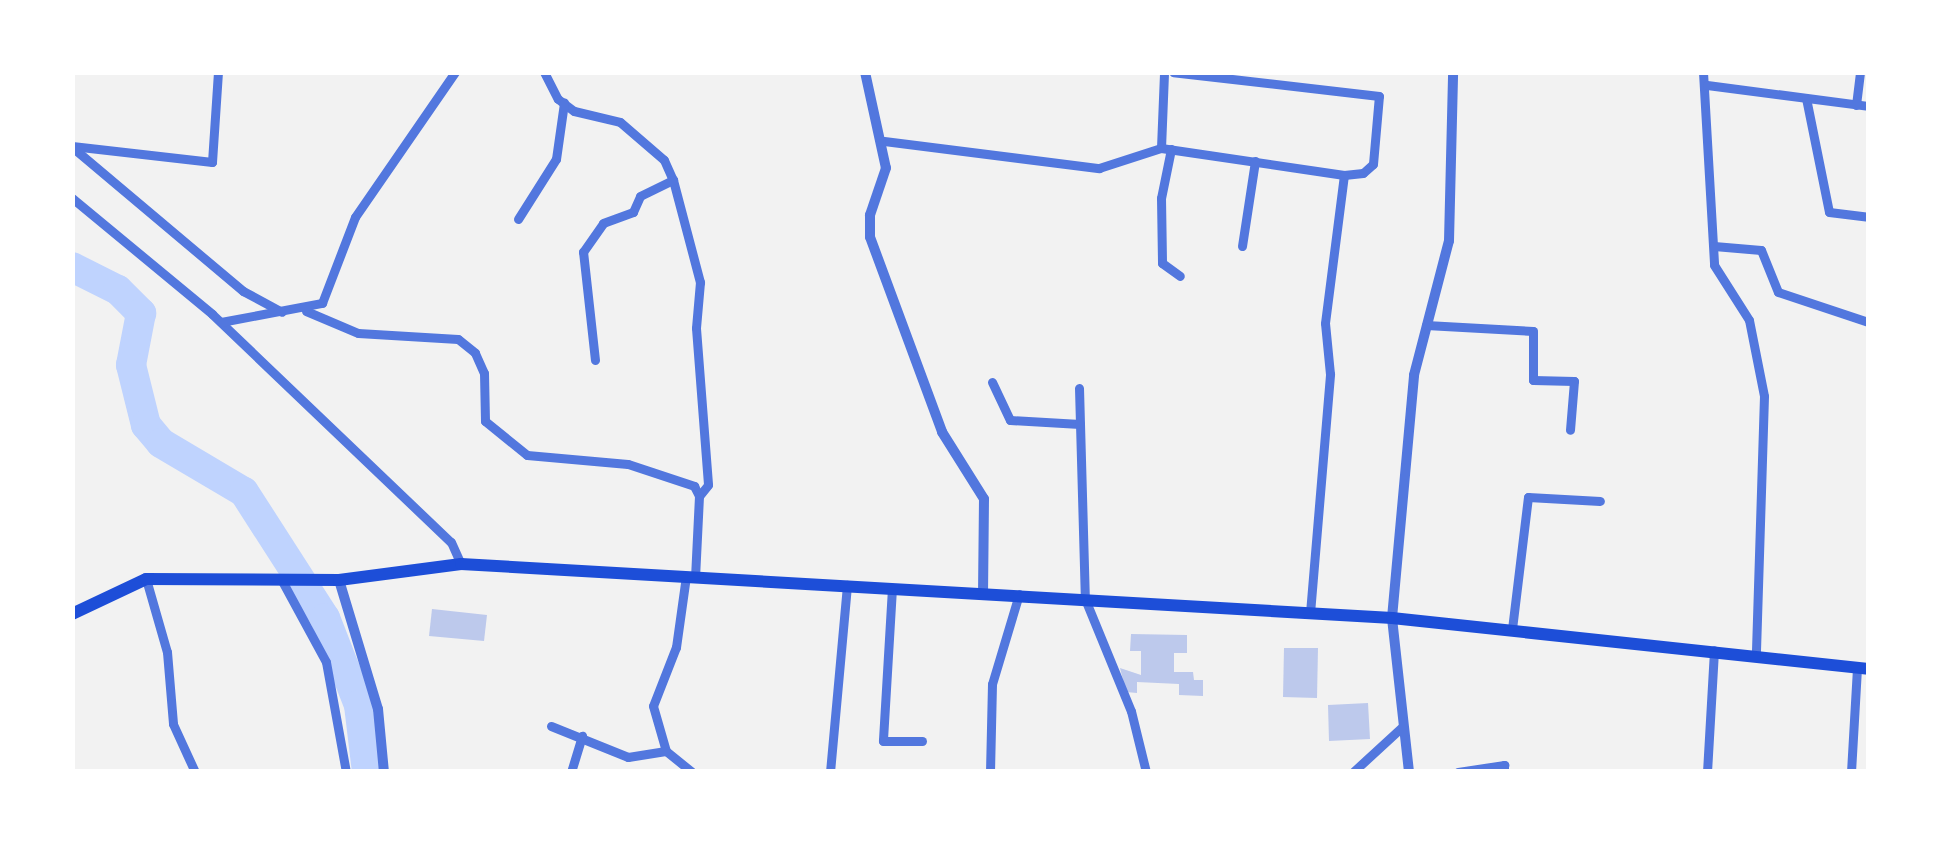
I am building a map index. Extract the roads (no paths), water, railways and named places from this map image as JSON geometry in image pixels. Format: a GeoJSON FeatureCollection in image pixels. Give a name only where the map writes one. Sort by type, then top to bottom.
{"type":"FeatureCollection","features":[{"type":"Feature","properties":{"kind":"main road"},"geometry":{"type":"LineString","coordinates":[[72,614],[146,579],[338,580],[461,564],[1392,618],[1863,668]]}},
{"type":"Feature","properties":{"kind":"street"},"geometry":{"type":"LineString","coordinates":[[72,146],[212,162],[218,72]]}},
{"type":"Feature","properties":{"kind":"street"},"geometry":{"type":"LineString","coordinates":[[220,322],[306,311],[322,302],[356,217],[455,72]]}},
{"type":"Feature","properties":{"kind":"street"},"geometry":{"type":"LineString","coordinates":[[544,72],[564,103],[620,122],[664,160],[700,282],[696,328],[708,485],[700,496],[691,576],[676,647],[653,706],[666,751],[692,772]]}},
{"type":"Feature","properties":{"kind":"street"},"geometry":{"type":"LineString","coordinates":[[866,72],[867,104],[884,140],[886,168],[870,215],[870,237],[942,432],[984,499],[983,592]]}},
{"type":"Feature","properties":{"kind":"street"},"geometry":{"type":"LineString","coordinates":[[1164,72],[1162,263],[1180,276]]}},
{"type":"Feature","properties":{"kind":"street"},"geometry":{"type":"LineString","coordinates":[[884,140],[1099,168],[1166,148],[1344,174],[1363,173],[1373,164],[1379,96],[1174,72]]}},
{"type":"Feature","properties":{"kind":"street"},"geometry":{"type":"LineString","coordinates":[[1302,88],[1304,72]]}},
{"type":"Feature","properties":{"kind":"street"},"geometry":{"type":"LineString","coordinates":[[1410,772],[1392,618],[1412,394],[1449,240],[1453,72]]}},
{"type":"Feature","properties":{"kind":"street"},"geometry":{"type":"LineString","coordinates":[[1703,72],[1707,85],[1714,266],[1749,320],[1764,396],[1756,654]]}},
{"type":"Feature","properties":{"kind":"street"},"geometry":{"type":"LineString","coordinates":[[1856,105],[1860,72]]}},
{"type":"Feature","properties":{"kind":"street"},"geometry":{"type":"LineString","coordinates":[[1707,85],[1868,106]]}},
{"type":"Feature","properties":{"kind":"street"},"geometry":{"type":"LineString","coordinates":[[1806,98],[1829,212],[1868,217]]}},
{"type":"Feature","properties":{"kind":"street"},"geometry":{"type":"LineString","coordinates":[[518,218],[556,159],[564,103]]}},
{"type":"Feature","properties":{"kind":"street"},"geometry":{"type":"LineString","coordinates":[[72,146],[243,292],[284,313]]}},
{"type":"Feature","properties":{"kind":"street"},"geometry":{"type":"LineString","coordinates":[[1242,246],[1254,162]]}},
{"type":"Feature","properties":{"kind":"street"},"geometry":{"type":"LineString","coordinates":[[1310,613],[1330,374],[1325,323],[1344,174]]}},
{"type":"Feature","properties":{"kind":"street"},"geometry":{"type":"LineString","coordinates":[[595,360],[583,252],[603,223],[633,212],[640,196],[672,180]]}},
{"type":"Feature","properties":{"kind":"street"},"geometry":{"type":"LineString","coordinates":[[72,198],[220,322],[452,542],[461,564]]}},
{"type":"Feature","properties":{"kind":"street"},"geometry":{"type":"LineString","coordinates":[[1714,246],[1760,250],[1778,292],[1868,322]]}},
{"type":"Feature","properties":{"kind":"street"},"geometry":{"type":"LineString","coordinates":[[306,311],[358,333],[458,338],[475,352],[484,373],[485,420],[527,454],[628,464],[694,486],[700,496]]}},
{"type":"Feature","properties":{"kind":"street"},"geometry":{"type":"LineString","coordinates":[[1426,325],[1534,332],[1533,380],[1574,381],[1570,430]]}},
{"type":"Feature","properties":{"kind":"street"},"geometry":{"type":"LineString","coordinates":[[992,382],[1010,420],[1080,424]]}},
{"type":"Feature","properties":{"kind":"street"},"geometry":{"type":"LineString","coordinates":[[1079,388],[1085,599],[1131,711],[1146,772]]}},
{"type":"Feature","properties":{"kind":"street"},"geometry":{"type":"LineString","coordinates":[[1512,630],[1528,497],[1600,502]]}},
{"type":"Feature","properties":{"kind":"street"},"geometry":{"type":"LineString","coordinates":[[281,578],[326,662],[346,772]]}},
{"type":"Feature","properties":{"kind":"street"},"geometry":{"type":"LineString","coordinates":[[146,579],[167,652],[173,724],[194,772]]}},
{"type":"Feature","properties":{"kind":"street"},"geometry":{"type":"LineString","coordinates":[[338,580],[378,709],[384,772]]}},
{"type":"Feature","properties":{"kind":"street"},"geometry":{"type":"LineString","coordinates":[[830,772],[847,585]]}},
{"type":"Feature","properties":{"kind":"street"},"geometry":{"type":"LineString","coordinates":[[892,588],[883,741],[922,741]]}},
{"type":"Feature","properties":{"kind":"street"},"geometry":{"type":"LineString","coordinates":[[990,772],[992,684],[1019,594]]}},
{"type":"Feature","properties":{"kind":"street"},"geometry":{"type":"LineString","coordinates":[[1707,772],[1714,650]]}},
{"type":"Feature","properties":{"kind":"street"},"geometry":{"type":"LineString","coordinates":[[1851,772],[1863,668]]}},
{"type":"Feature","properties":{"kind":"street"},"geometry":{"type":"LineString","coordinates":[[551,726],[628,758],[666,751]]}},
{"type":"Feature","properties":{"kind":"street"},"geometry":{"type":"LineString","coordinates":[[1352,772],[1404,726]]}},
{"type":"Feature","properties":{"kind":"street"},"geometry":{"type":"LineString","coordinates":[[571,772],[582,736]]}},
{"type":"Feature","properties":{"kind":"street"},"geometry":{"type":"LineString","coordinates":[[1458,772],[1504,765],[1504,772]]}},
{"type":"Feature","properties":{"kind":"waterway"},"geometry":{"type":"LineString","coordinates":[[72,267],[118,290],[141,313],[131,365],[146,425],[161,443],[244,492],[325,618],[359,705],[367,772]]}}]}
